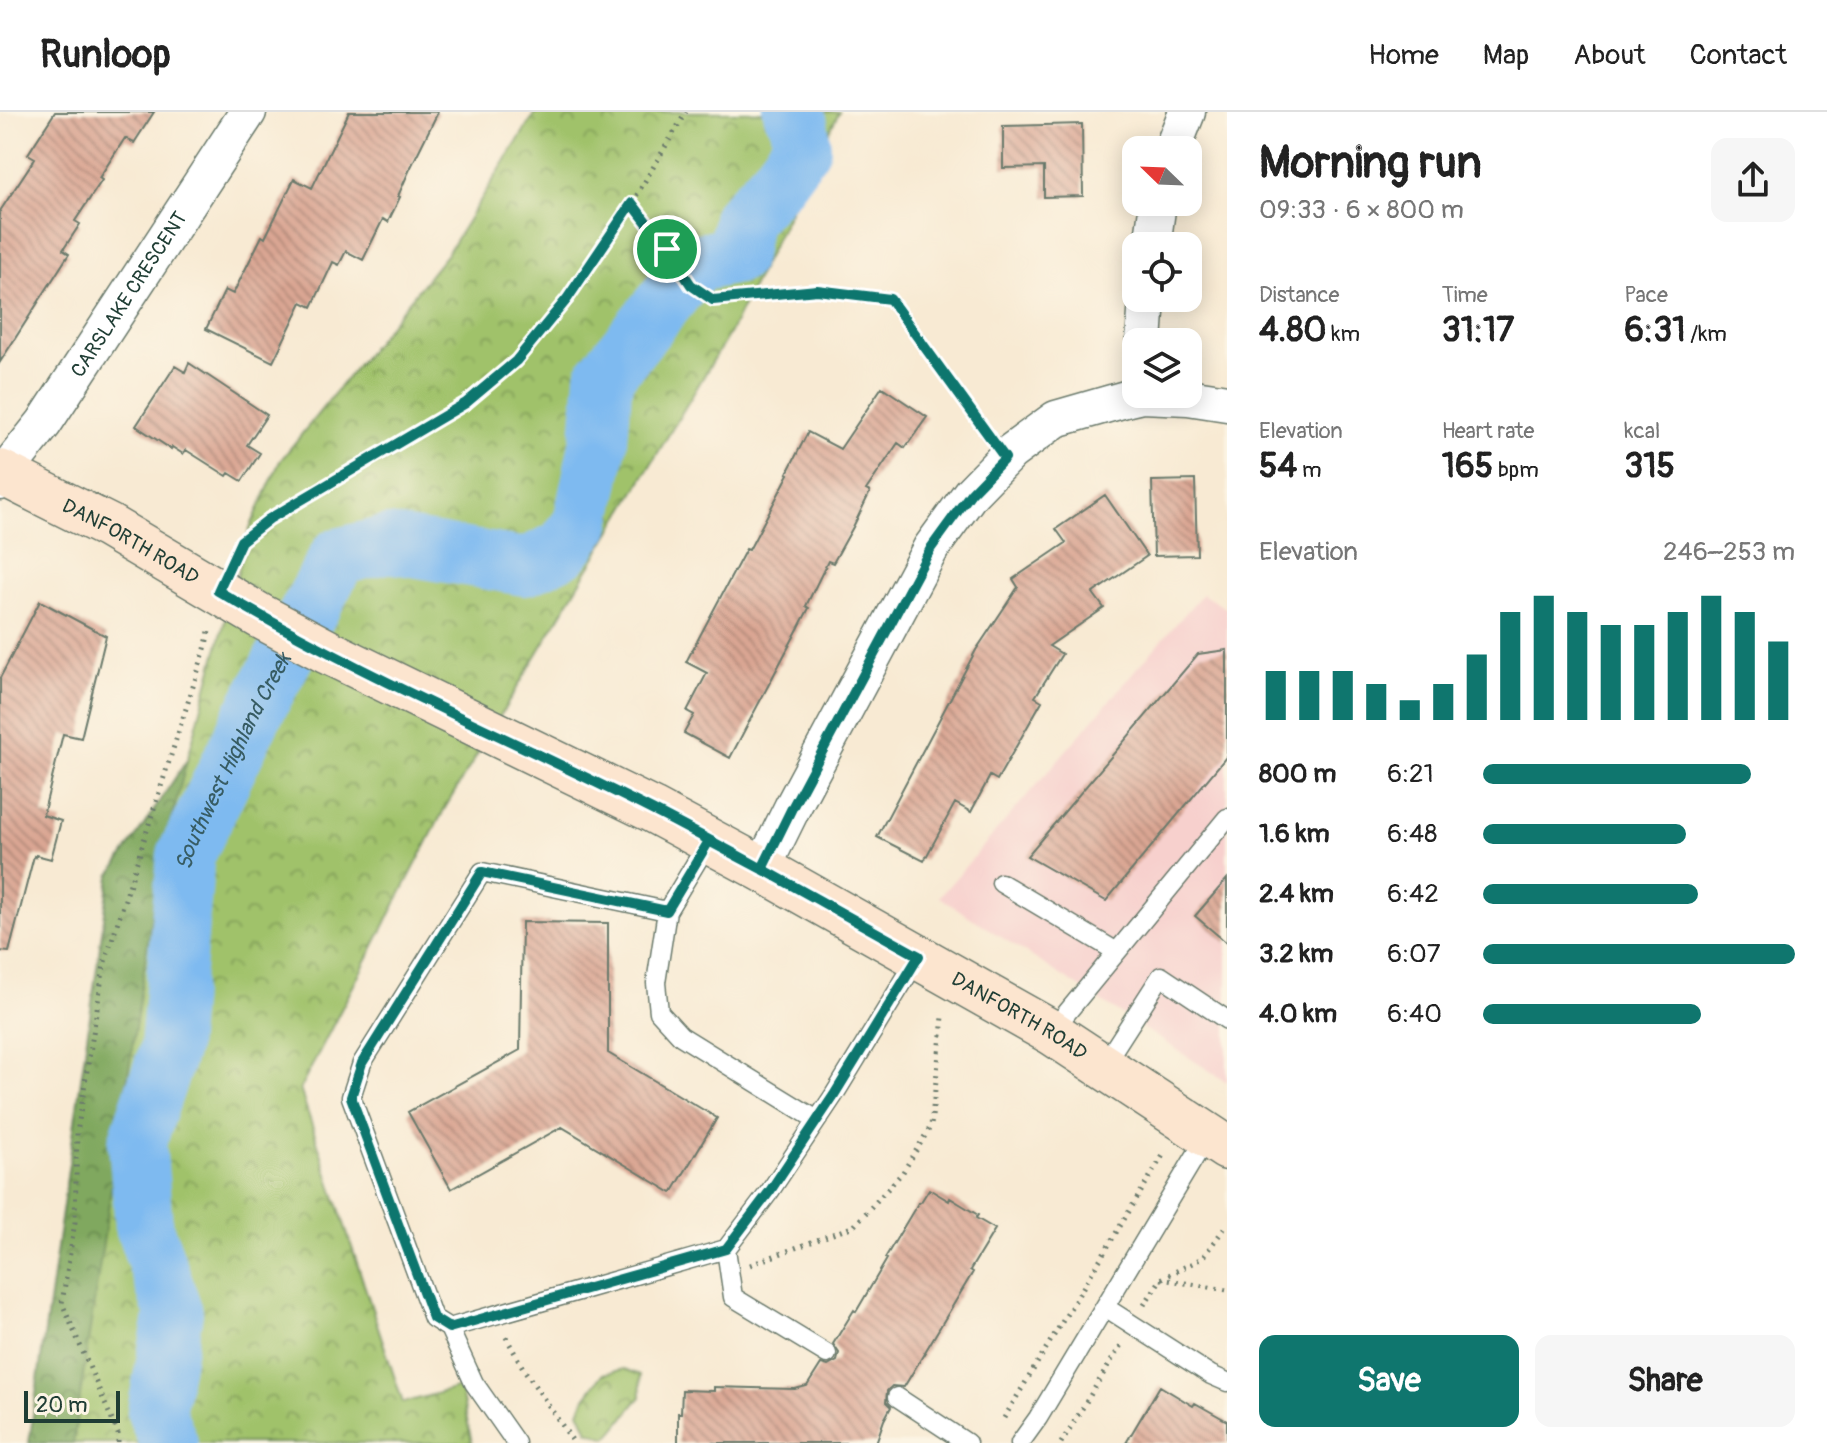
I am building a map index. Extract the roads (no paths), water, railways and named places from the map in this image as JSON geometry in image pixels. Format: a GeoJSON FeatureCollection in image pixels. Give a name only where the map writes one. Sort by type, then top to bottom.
{"type":"FeatureCollection","features":[{"type":"Feature","properties":{"kind":"main road","name":"DANFORTH ROAD"},"geometry":{"type":"LineString","coordinates":[[1,476],[108,526],[260,616],[328,652],[652,810],[762,869],[1051,1032],[1222,1142]]}},
{"type":"Feature","properties":{"kind":"street","name":"CARSLAKE CRESCENT"},"geometry":{"type":"LineString","coordinates":[[1,476],[44,423],[248,112]]}},
{"type":"Feature","properties":{"kind":"street"},"geometry":{"type":"LineString","coordinates":[[1178,136],[1187,112]]}},
{"type":"Feature","properties":{"kind":"street"},"geometry":{"type":"LineString","coordinates":[[1202,399],[1227,403]]}},
{"type":"Feature","properties":{"kind":"street"},"geometry":{"type":"LineString","coordinates":[[762,869],[931,548],[971,493],[1005,458],[1056,419],[1122,400]]}},
{"type":"Feature","properties":{"kind":"lane"},"geometry":{"type":"LineString","coordinates":[[1051,1032],[1227,818]]}},
{"type":"Feature","properties":{"kind":"lane"},"geometry":{"type":"LineString","coordinates":[[709,841],[667,911],[656,983],[659,1012],[681,1036],[817,1120]]}},
{"type":"Feature","properties":{"kind":"lane"},"geometry":{"type":"LineString","coordinates":[[516,1443],[474,1383],[449,1328],[433,1318],[351,1097],[362,1063],[482,872],[667,911]]}},
{"type":"Feature","properties":{"kind":"lane"},"geometry":{"type":"LineString","coordinates":[[1001,883],[1117,952]]}},
{"type":"Feature","properties":{"kind":"lane"},"geometry":{"type":"LineString","coordinates":[[449,1328],[726,1249],[770,1191],[817,1120],[919,956]]}},
{"type":"Feature","properties":{"kind":"lane"},"geometry":{"type":"LineString","coordinates":[[1103,1066],[1161,976],[1227,1020]]}},
{"type":"Feature","properties":{"kind":"lane"},"geometry":{"type":"LineString","coordinates":[[1020,1443],[1105,1307],[1222,1142]]}},
{"type":"Feature","properties":{"kind":"lane"},"geometry":{"type":"LineString","coordinates":[[726,1249],[733,1297],[827,1354]]}},
{"type":"Feature","properties":{"kind":"lane"},"geometry":{"type":"LineString","coordinates":[[1105,1307],[1211,1375],[1227,1382]]}},
{"type":"Feature","properties":{"kind":"lane"},"geometry":{"type":"LineString","coordinates":[[897,1397],[967,1443]]}},
{"type":"Feature","properties":{"kind":"waterway","name":"Southwest Highland Creek"},"geometry":{"type":"LineString","coordinates":[[169,1443],[156,1412],[174,1313],[144,1226],[137,1143],[169,1048],[186,855],[252,717],[338,557],[389,544],[525,567],[563,549],[582,523],[599,440],[604,377],[696,263],[736,255],[742,219],[777,181],[802,147],[799,124],[792,112]]}}]}
